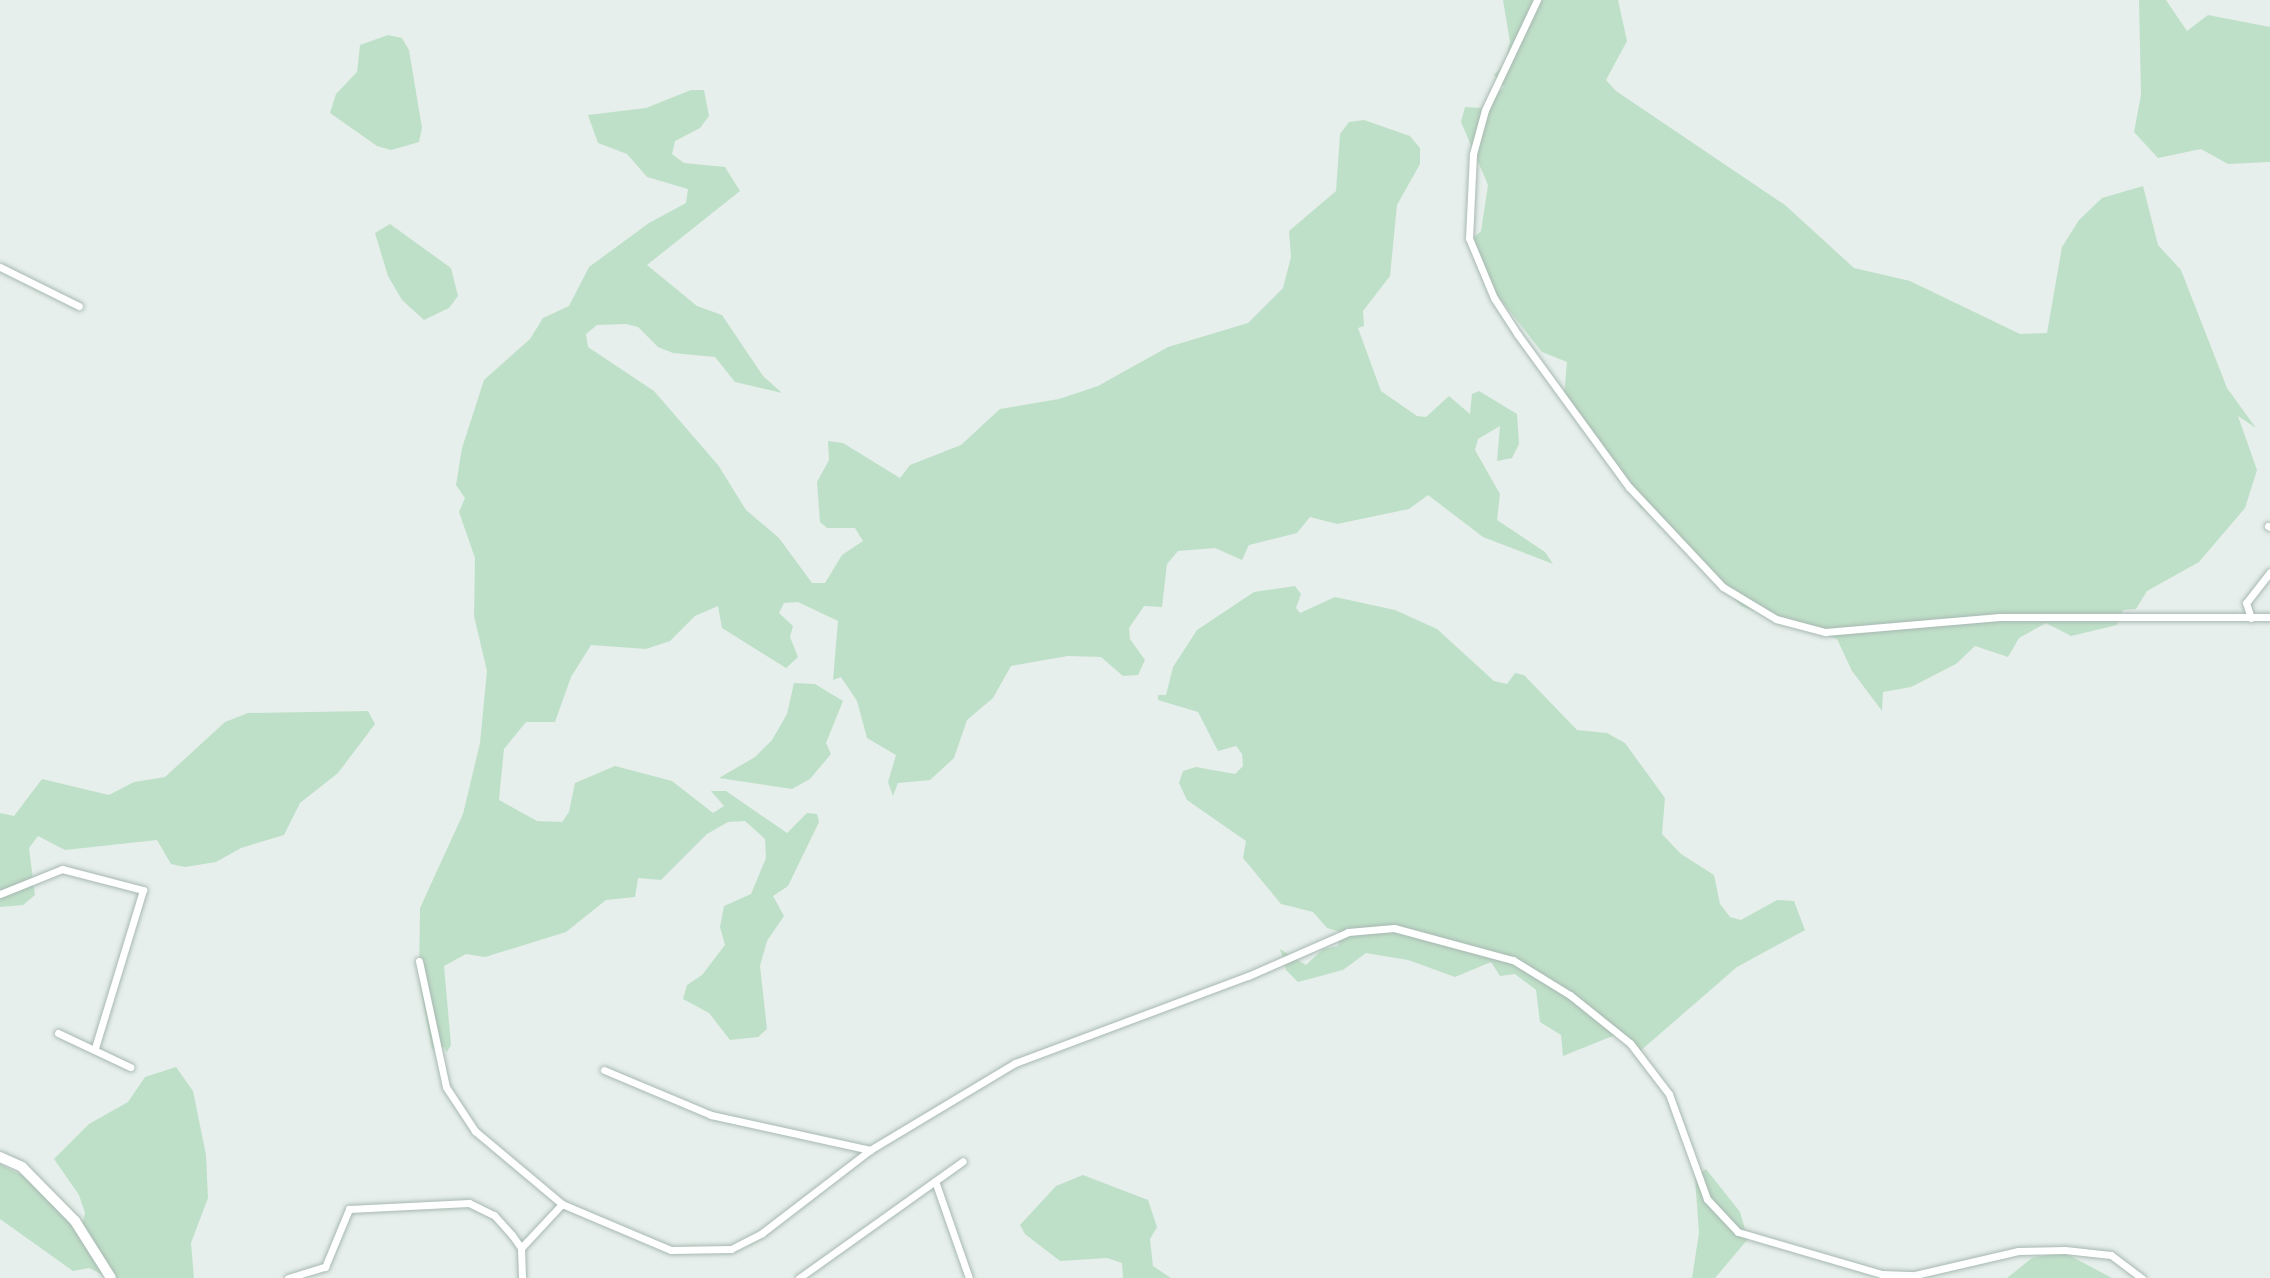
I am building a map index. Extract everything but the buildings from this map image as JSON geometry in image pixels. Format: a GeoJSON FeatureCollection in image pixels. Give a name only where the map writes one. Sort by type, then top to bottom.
{"type":"FeatureCollection","features":[{"type":"Feature","properties":{"kind":"main road"},"geometry":{"type":"LineString","coordinates":[[0,1157],[22,1167],[75,1221],[111,1278]]}},
{"type":"Feature","properties":{"kind":"street"},"geometry":{"type":"LineString","coordinates":[[1537,0],[1485,110],[1473,154],[1469,238],[1494,298],[1518,335],[1629,487],[1723,587],[1776,619],[1825,632],[1999,617],[2270,617]]}},
{"type":"Feature","properties":{"kind":"street"},"geometry":{"type":"LineString","coordinates":[[0,267],[79,306]]}},
{"type":"Feature","properties":{"kind":"street"},"geometry":{"type":"LineString","coordinates":[[2251,618],[2246,603],[2270,572]]}},
{"type":"Feature","properties":{"kind":"street"},"geometry":{"type":"LineString","coordinates":[[0,894],[62,869],[143,890],[95,1048]]}},
{"type":"Feature","properties":{"kind":"street"},"geometry":{"type":"LineString","coordinates":[[419,961],[440,1064],[455,1105],[494,1150],[562,1204],[647,1243],[712,1252],[762,1233],[870,1150],[1015,1063],[1248,976],[1348,932],[1394,928],[1513,960],[1570,995],[1630,1043],[1669,1094],[1707,1199],[1738,1232],[1882,1274],[1915,1275],[2009,1252],[2065,1250],[2111,1255],[2142,1278]]}},
{"type":"Feature","properties":{"kind":"street"},"geometry":{"type":"LineString","coordinates":[[58,1033],[130,1067]]}},
{"type":"Feature","properties":{"kind":"street"},"geometry":{"type":"LineString","coordinates":[[604,1070],[711,1115],[870,1150]]}},
{"type":"Feature","properties":{"kind":"street"},"geometry":{"type":"LineString","coordinates":[[799,1278],[963,1161]]}},
{"type":"Feature","properties":{"kind":"street"},"geometry":{"type":"LineString","coordinates":[[935,1181],[969,1278]]}},
{"type":"Feature","properties":{"kind":"street"},"geometry":{"type":"LineString","coordinates":[[521,1248],[562,1204]]}},
{"type":"Feature","properties":{"kind":"street"},"geometry":{"type":"LineString","coordinates":[[288,1278],[325,1267],[345,1214],[353,1208],[482,1206],[521,1248],[522,1278]]}},
{"type":"Feature","properties":{"kind":"green space"},"geometry":{"type":"Polygon","coordinates":[[[1503,0],[1618,0],[1627,41],[1606,80],[1616,91],[1785,205],[1854,268],[1910,281],[2020,334],[2047,333],[2062,247],[2079,220],[2102,198],[2143,186],[2158,245],[2181,270],[2227,388],[2256,428],[2238,416],[2257,470],[2245,508],[2199,562],[2147,591],[2136,609],[2123,610],[2117,625],[2071,636],[2046,623],[2019,638],[2008,657],[1975,646],[1956,664],[1911,687],[1883,692],[1882,711],[1852,671],[1837,639],[1741,606],[1668,524],[1641,508],[1564,396],[1567,362],[1542,352],[1490,286],[1470,241],[1481,231],[1488,185],[1461,122],[1465,107],[1482,108],[1504,87],[1494,75],[1504,65],[1510,42],[1503,0]]]}},
{"type":"Feature","properties":{"kind":"green space"},"geometry":{"type":"Polygon","coordinates":[[[2139,0],[2166,0],[2187,31],[2208,15],[2270,27],[2270,162],[2228,164],[2201,149],[2158,158],[2134,132],[2141,95],[2139,0]]]}},
{"type":"Feature","properties":{"kind":"green space"},"geometry":{"type":"Polygon","coordinates":[[[388,35],[402,38],[409,50],[422,128],[419,142],[391,150],[377,146],[330,113],[336,94],[357,72],[360,45],[388,35]]]}},
{"type":"Feature","properties":{"kind":"green space"},"geometry":{"type":"Polygon","coordinates":[[[691,90],[704,90],[709,116],[700,128],[675,141],[672,154],[684,163],[725,167],[740,191],[647,265],[697,306],[722,315],[763,376],[782,393],[735,382],[715,357],[673,353],[658,347],[638,327],[626,324],[597,325],[586,334],[588,347],[654,391],[718,465],[746,510],[779,538],[812,583],[825,583],[842,555],[863,541],[855,528],[827,528],[820,522],[817,482],[829,460],[828,441],[843,443],[900,478],[910,465],[961,445],[1000,409],[1059,399],[1098,386],[1168,347],[1248,323],[1283,288],[1291,257],[1289,231],[1336,191],[1340,134],[1349,122],[1364,120],[1410,136],[1420,148],[1420,164],[1397,205],[1390,276],[1363,311],[1364,326],[1358,328],[1381,391],[1417,416],[1426,417],[1449,396],[1470,414],[1472,394],[1479,391],[1517,414],[1519,444],[1512,458],[1497,461],[1500,426],[1478,439],[1475,450],[1500,494],[1497,520],[1545,552],[1553,564],[1483,537],[1428,495],[1409,509],[1337,524],[1310,517],[1297,533],[1249,545],[1242,560],[1215,548],[1178,551],[1167,564],[1162,607],[1144,606],[1129,628],[1130,639],[1145,660],[1138,675],[1123,676],[1101,657],[1068,656],[1011,666],[993,698],[967,720],[954,758],[930,780],[898,783],[893,796],[888,782],[896,755],[867,738],[857,701],[841,677],[833,680],[838,621],[798,602],[784,603],[779,613],[793,626],[790,637],[798,657],[786,668],[722,628],[718,606],[695,616],[670,641],[646,649],[591,645],[571,677],[555,722],[526,722],[504,749],[499,800],[537,821],[562,822],[569,812],[575,783],[615,766],[672,781],[713,813],[724,806],[711,791],[726,791],[787,833],[807,813],[817,814],[819,822],[788,886],[773,896],[784,916],[767,941],[760,966],[767,1029],[758,1037],[730,1040],[709,1013],[683,999],[687,985],[702,975],[725,945],[720,927],[724,906],[751,894],[766,858],[765,839],[745,821],[728,822],[707,834],[661,880],[638,878],[635,897],[606,900],[566,932],[485,957],[466,954],[444,966],[451,1045],[447,1052],[444,1047],[432,1049],[419,980],[420,908],[463,814],[480,743],[487,671],[474,616],[475,558],[459,512],[465,498],[456,485],[462,448],[484,380],[530,339],[543,318],[569,306],[589,267],[649,223],[686,203],[688,189],[647,177],[627,154],[598,143],[588,115],[646,108],[691,90]]]}},
{"type":"Feature","properties":{"kind":"green space"},"geometry":{"type":"Polygon","coordinates":[[[390,224],[451,268],[458,296],[449,308],[424,320],[402,300],[388,276],[375,233],[390,224]]]}},
{"type":"Feature","properties":{"kind":"green space"},"geometry":{"type":"Polygon","coordinates":[[[1295,586],[1301,594],[1296,608],[1300,613],[1335,597],[1395,610],[1437,629],[1494,681],[1507,684],[1515,673],[1524,675],[1577,730],[1607,733],[1625,743],[1665,798],[1662,834],[1681,854],[1714,875],[1720,904],[1730,917],[1741,920],[1777,900],[1794,901],[1805,930],[1737,967],[1639,1052],[1615,1035],[1563,1056],[1561,1035],[1540,1022],[1536,990],[1515,974],[1500,976],[1491,962],[1455,977],[1408,960],[1366,953],[1343,970],[1298,982],[1286,970],[1280,949],[1306,965],[1323,949],[1338,946],[1341,932],[1327,928],[1313,912],[1281,904],[1243,858],[1246,841],[1187,800],[1179,783],[1183,771],[1196,767],[1235,774],[1243,766],[1242,754],[1236,746],[1218,751],[1198,712],[1158,700],[1158,695],[1166,695],[1173,667],[1197,630],[1254,592],[1295,586]]]}},
{"type":"Feature","properties":{"kind":"green space"},"geometry":{"type":"Polygon","coordinates":[[[794,683],[815,684],[843,701],[826,743],[831,754],[810,779],[792,789],[719,778],[755,757],[772,740],[787,714],[794,683]]]}},
{"type":"Feature","properties":{"kind":"green space"},"geometry":{"type":"Polygon","coordinates":[[[368,711],[375,724],[338,773],[300,803],[284,835],[241,848],[216,862],[185,867],[171,864],[157,840],[65,850],[38,836],[29,848],[35,895],[23,905],[0,907],[0,813],[14,816],[42,779],[109,795],[134,782],[165,777],[225,722],[248,713],[368,711]]]}},
{"type":"Feature","properties":{"kind":"green space"},"geometry":{"type":"Polygon","coordinates":[[[176,1067],[193,1091],[206,1155],[208,1198],[191,1243],[194,1278],[110,1278],[89,1268],[73,1271],[0,1219],[0,1164],[37,1183],[82,1226],[85,1213],[79,1195],[54,1159],[89,1124],[128,1102],[145,1077],[176,1067]]]}},
{"type":"Feature","properties":{"kind":"green space"},"geometry":{"type":"Polygon","coordinates":[[[1706,1169],[1740,1212],[1748,1239],[1715,1278],[1692,1278],[1699,1233],[1695,1177],[1706,1169]]]}},
{"type":"Feature","properties":{"kind":"green space"},"geometry":{"type":"Polygon","coordinates":[[[1083,1175],[1148,1200],[1157,1227],[1150,1239],[1153,1266],[1171,1278],[1123,1278],[1122,1263],[1107,1258],[1060,1261],[1025,1234],[1020,1225],[1056,1186],[1083,1175]]]}},
{"type":"Feature","properties":{"kind":"green space"},"geometry":{"type":"Polygon","coordinates":[[[2063,1252],[2112,1278],[2007,1278],[2032,1258],[2063,1252]]]}}]}
